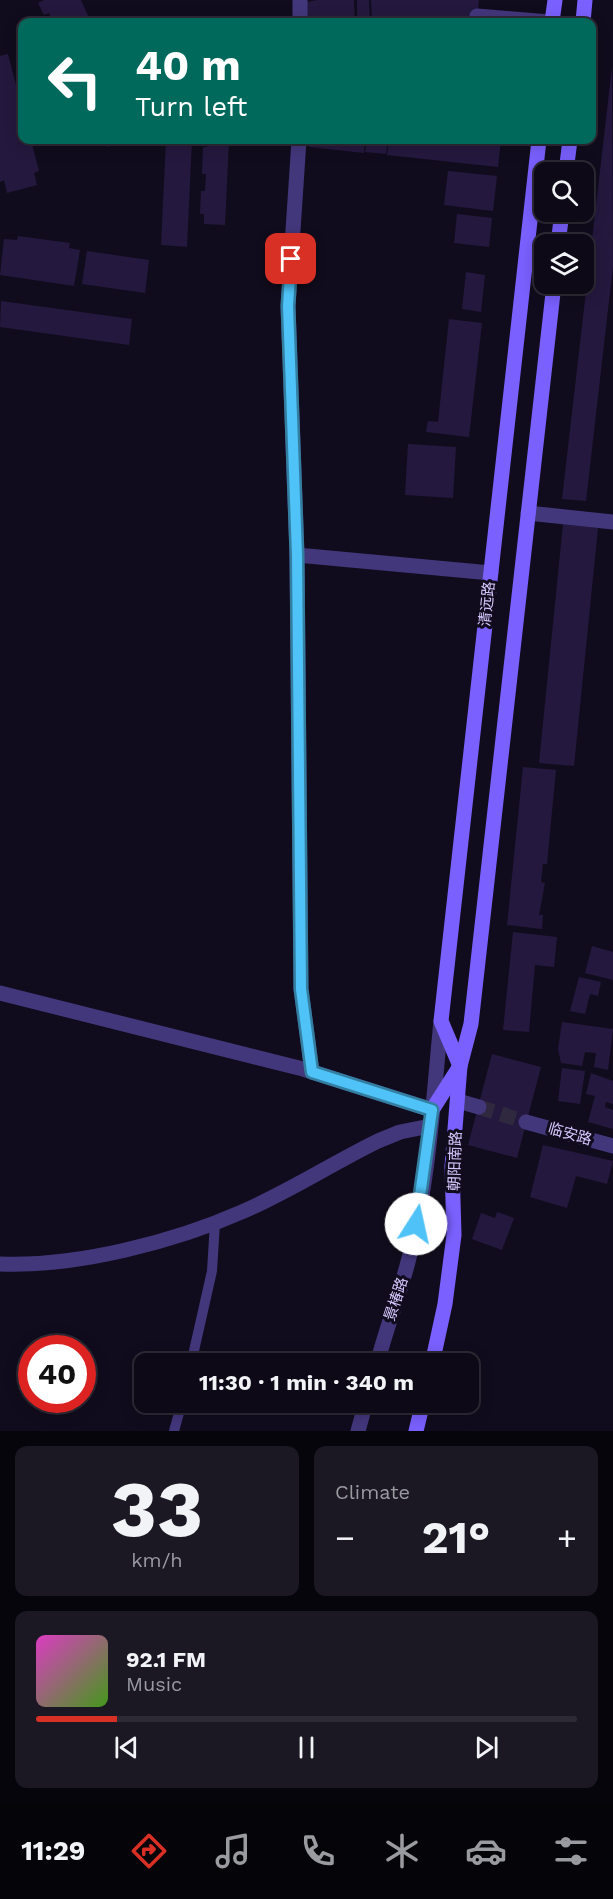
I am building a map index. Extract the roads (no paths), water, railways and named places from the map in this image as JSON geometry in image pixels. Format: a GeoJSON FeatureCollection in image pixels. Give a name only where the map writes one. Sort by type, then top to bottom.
{"type":"FeatureCollection","features":[{"type":"Feature","properties":{"kind":"main road"},"geometry":{"type":"LineString","coordinates":[[551,18],[555,0]]}},
{"type":"Feature","properties":{"kind":"main road"},"geometry":{"type":"LineString","coordinates":[[583,18],[585,0]]}},
{"type":"Feature","properties":{"kind":"main road","name":"清远路"},"geometry":{"type":"LineString","coordinates":[[460,1066],[441,1021],[539,144]]}},
{"type":"Feature","properties":{"kind":"main road"},"geometry":{"type":"LineString","coordinates":[[567,162],[570,144]]}},
{"type":"Feature","properties":{"kind":"main road","name":"清远路"},"geometry":{"type":"LineString","coordinates":[[432,1110],[460,1066],[471,1024],[553,294]]}},
{"type":"Feature","properties":{"kind":"main road","name":"朝阳南路"},"geometry":{"type":"LineString","coordinates":[[434,1353],[445,1304],[454,1235],[452,1166],[460,1066]]}},
{"type":"Feature","properties":{"kind":"main road"},"geometry":{"type":"LineString","coordinates":[[416,1431],[420,1413]]}},
{"type":"Feature","properties":{"kind":"street"},"geometry":{"type":"LineString","coordinates":[[300,0],[300,18]]}},
{"type":"Feature","properties":{"kind":"street"},"geometry":{"type":"LineString","coordinates":[[477,16],[501,18]]}},
{"type":"Feature","properties":{"kind":"street"},"geometry":{"type":"LineString","coordinates":[[299,144],[288,306],[297,555],[301,989],[312,1072]]}},
{"type":"Feature","properties":{"kind":"street"},"geometry":{"type":"LineString","coordinates":[[528,513],[613,522]]}},
{"type":"Feature","properties":{"kind":"street"},"geometry":{"type":"LineString","coordinates":[[297,555],[491,573]]}},
{"type":"Feature","properties":{"kind":"street"},"geometry":{"type":"LineString","coordinates":[[0,993],[312,1072],[432,1110]]}},
{"type":"Feature","properties":{"kind":"street","name":"景椿路"},"geometry":{"type":"LineString","coordinates":[[380,1353],[408,1263],[422,1192],[441,1021]]}},
{"type":"Feature","properties":{"kind":"street"},"geometry":{"type":"LineString","coordinates":[[458,1101],[479,1107]]}},
{"type":"Feature","properties":{"kind":"street","name":"临安路"},"geometry":{"type":"LineString","coordinates":[[526,1122],[613,1146]]}},
{"type":"Feature","properties":{"kind":"street"},"geometry":{"type":"LineString","coordinates":[[0,1264],[37,1263],[100,1254],[215,1223],[263,1202],[378,1141],[400,1132],[430,1126]]}},
{"type":"Feature","properties":{"kind":"street"},"geometry":{"type":"LineString","coordinates":[[358,1431],[363,1413]]}},
{"type":"Feature","properties":{"kind":"lane"},"geometry":{"type":"LineString","coordinates":[[193,1353],[212,1271],[215,1223]]}},
{"type":"Feature","properties":{"kind":"lane"},"geometry":{"type":"LineString","coordinates":[[174,1431],[179,1413]]}},
{"type":"Feature","properties":{"kind":"tunnel"},"geometry":{"type":"LineString","coordinates":[[479,1107],[526,1122]]}}]}
